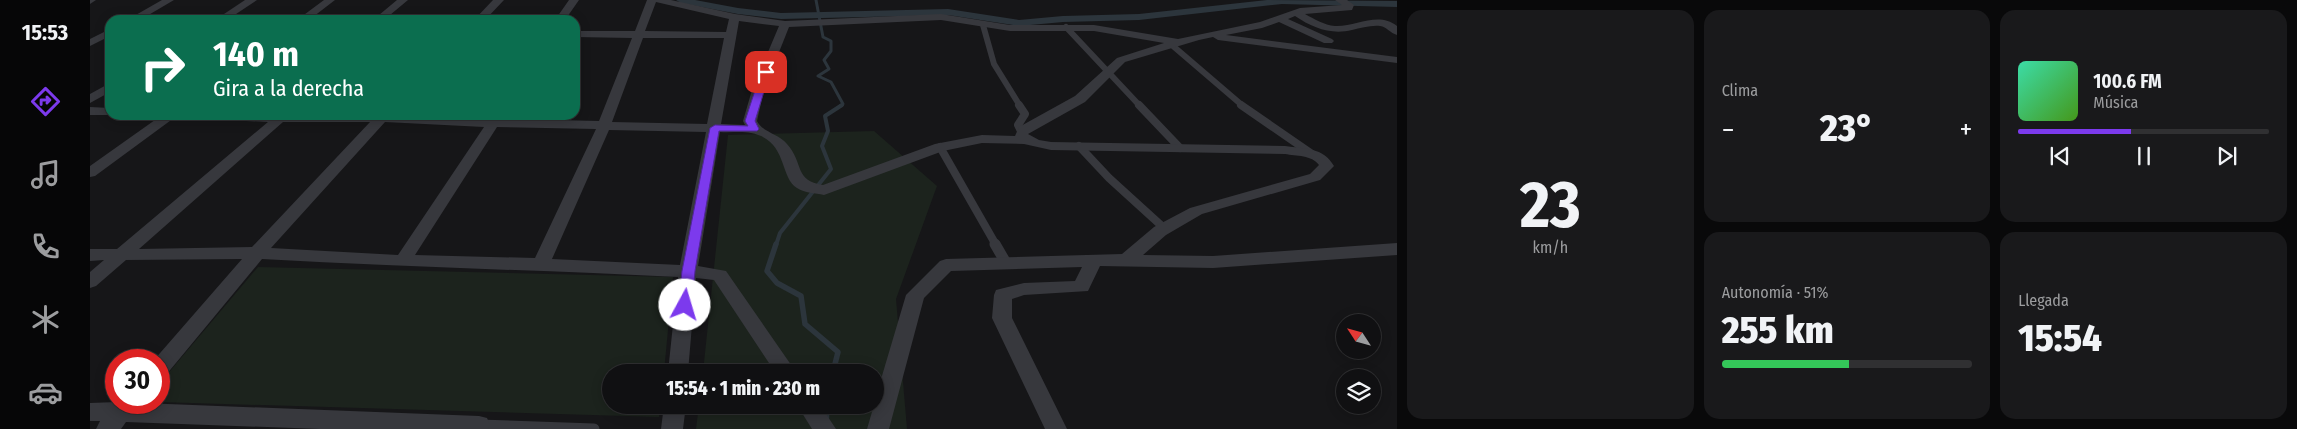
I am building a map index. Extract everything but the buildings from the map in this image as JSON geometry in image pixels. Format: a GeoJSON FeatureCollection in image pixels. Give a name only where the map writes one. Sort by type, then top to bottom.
{"type":"FeatureCollection","features":[{"type":"Feature","properties":{"kind":"street"},"geometry":{"type":"LineString","coordinates":[[141,15],[169,0]]}},
{"type":"Feature","properties":{"kind":"street"},"geometry":{"type":"LineString","coordinates":[[228,15],[252,0]]}},
{"type":"Feature","properties":{"kind":"street"},"geometry":{"type":"LineString","coordinates":[[309,15],[330,0]]}},
{"type":"Feature","properties":{"kind":"street"},"geometry":{"type":"LineString","coordinates":[[384,15],[403,0]]}},
{"type":"Feature","properties":{"kind":"street"},"geometry":{"type":"LineString","coordinates":[[484,15],[499,0]]}},
{"type":"Feature","properties":{"kind":"street"},"geometry":{"type":"LineString","coordinates":[[564,15],[574,0]]}},
{"type":"Feature","properties":{"kind":"street"},"geometry":{"type":"LineString","coordinates":[[541,264],[604,126],[637,34],[652,0]]}},
{"type":"Feature","properties":{"kind":"street"},"geometry":{"type":"LineString","coordinates":[[658,0],[735,17],[785,24],[941,17],[982,25],[1032,29],[1094,28],[1176,45]]}},
{"type":"Feature","properties":{"kind":"street"},"geometry":{"type":"LineString","coordinates":[[1024,137],[1024,130],[1080,99],[1121,60],[1152,49],[1176,45],[1280,19],[1296,12],[1311,9],[1348,8],[1349,5],[1340,0]]}},
{"type":"Feature","properties":{"kind":"street"},"geometry":{"type":"LineString","coordinates":[[1296,12],[1311,22],[1328,28],[1345,28],[1371,23],[1391,26],[1397,32]]}},
{"type":"Feature","properties":{"kind":"street"},"geometry":{"type":"LineString","coordinates":[[679,364],[688,271],[715,128],[730,35],[735,17]]}},
{"type":"Feature","properties":{"kind":"street"},"geometry":{"type":"LineString","coordinates":[[1280,19],[1299,30],[1362,56]]}},
{"type":"Feature","properties":{"kind":"street"},"geometry":{"type":"LineString","coordinates":[[754,129],[750,121],[758,90],[785,24]]}},
{"type":"Feature","properties":{"kind":"street"},"geometry":{"type":"LineString","coordinates":[[580,34],[730,35]]}},
{"type":"Feature","properties":{"kind":"street"},"geometry":{"type":"LineString","coordinates":[[1211,36],[1397,60]]}},
{"type":"Feature","properties":{"kind":"street"},"geometry":{"type":"LineString","coordinates":[[90,99],[105,90]]}},
{"type":"Feature","properties":{"kind":"street"},"geometry":{"type":"LineString","coordinates":[[90,111],[105,112]]}},
{"type":"Feature","properties":{"kind":"street"},"geometry":{"type":"LineString","coordinates":[[90,173],[164,120]]}},
{"type":"Feature","properties":{"kind":"street"},"geometry":{"type":"LineString","coordinates":[[90,282],[278,120]]}},
{"type":"Feature","properties":{"kind":"street"},"geometry":{"type":"LineString","coordinates":[[170,356],[257,253],[379,120]]}},
{"type":"Feature","properties":{"kind":"street"},"geometry":{"type":"LineString","coordinates":[[403,261],[494,120]]}},
{"type":"Feature","properties":{"kind":"street"},"geometry":{"type":"LineString","coordinates":[[511,120],[604,126],[754,129],[766,134],[784,149],[796,181],[808,188],[824,190],[940,147],[982,139],[1024,137],[1051,146],[1285,150],[1312,154],[1324,159],[1327,166],[1315,177],[1196,211],[1164,228],[1126,260]]}},
{"type":"Feature","properties":{"kind":"street"},"geometry":{"type":"LineString","coordinates":[[878,429],[915,295],[946,265],[1126,260],[1213,262],[1397,249]]}},
{"type":"Feature","properties":{"kind":"street"},"geometry":{"type":"LineString","coordinates":[[90,255],[257,253],[403,261],[541,264],[688,271],[720,275],[781,364]]}},
{"type":"Feature","properties":{"kind":"street"},"geometry":{"type":"LineString","coordinates":[[1056,429],[1002,318],[1003,295],[1024,289],[1081,287],[1094,261]]}},
{"type":"Feature","properties":{"kind":"street"},"geometry":{"type":"LineString","coordinates":[[90,412],[105,410]]}},
{"type":"Feature","properties":{"kind":"street"},"geometry":{"type":"LineString","coordinates":[[170,411],[298,424],[479,427]]}},
{"type":"Feature","properties":{"kind":"street"},"geometry":{"type":"LineString","coordinates":[[107,429],[120,414]]}},
{"type":"Feature","properties":{"kind":"street"},"geometry":{"type":"LineString","coordinates":[[672,429],[674,414]]}},
{"type":"Feature","properties":{"kind":"street"},"geometry":{"type":"LineString","coordinates":[[814,414],[824,429]]}},
{"type":"Feature","properties":{"kind":"lane"},"geometry":{"type":"LineString","coordinates":[[982,25],[994,64],[1025,114],[1018,125],[1024,137]]}},
{"type":"Feature","properties":{"kind":"lane"},"geometry":{"type":"LineString","coordinates":[[1066,27],[1180,148]]}},
{"type":"Feature","properties":{"kind":"lane"},"geometry":{"type":"LineString","coordinates":[[1176,45],[1251,113],[1312,154]]}},
{"type":"Feature","properties":{"kind":"lane"},"geometry":{"type":"LineString","coordinates":[[1079,146],[1108,178],[1164,228]]}},
{"type":"Feature","properties":{"kind":"lane"},"geometry":{"type":"LineString","coordinates":[[940,147],[1006,263]]}},
{"type":"Feature","properties":{"kind":"lane"},"geometry":{"type":"LineString","coordinates":[[479,427],[594,429]]}},
{"type":"Feature","properties":{"kind":"shaded area"},"geometry":{"type":"Polygon","coordinates":[[[874,131],[937,186],[896,299],[907,429],[696,429],[698,414],[884,414],[884,364],[704,364],[728,135],[874,131]]]}},
{"type":"Feature","properties":{"kind":"shaded area"},"geometry":{"type":"Polygon","coordinates":[[[258,267],[673,277],[665,364],[602,364],[602,414],[659,414],[659,417],[170,402],[170,371],[258,267]]]}},
{"type":"Feature","properties":{"kind":"waterway"},"geometry":{"type":"LineString","coordinates":[[681,0],[738,11],[781,16],[948,12],[1019,23],[1063,19],[1139,17],[1282,1],[1397,4]]}},
{"type":"Feature","properties":{"kind":"waterway"},"geometry":{"type":"LineString","coordinates":[[816,0],[823,37],[831,41],[831,51],[824,60],[829,69],[818,76],[831,82],[843,104],[840,106]]}},
{"type":"Feature","properties":{"kind":"waterway"},"geometry":{"type":"LineString","coordinates":[[776,245],[780,233],[831,169],[822,146],[828,131],[825,116],[842,105]]}},
{"type":"Feature","properties":{"kind":"waterway"},"geometry":{"type":"LineString","coordinates":[[776,244],[767,271],[777,283],[801,296],[805,324],[838,352],[835,364]]}},
{"type":"Feature","properties":{"kind":"waterway"},"geometry":{"type":"LineString","coordinates":[[826,429],[827,414]]}},
{"type":"Feature","properties":{"kind":"route"},"geometry":{"type":"LineString","coordinates":[[685,305],[688,271],[715,128],[754,129],[750,121],[758,90],[766,72]]}}]}
